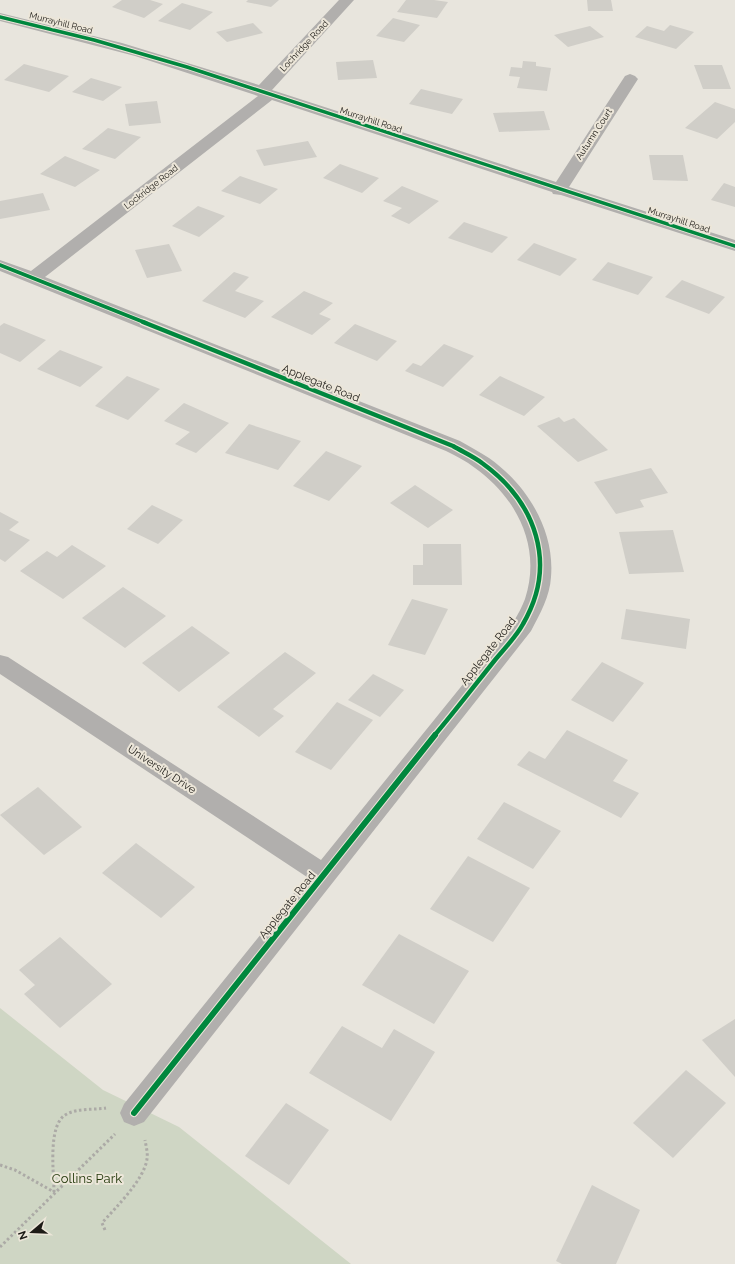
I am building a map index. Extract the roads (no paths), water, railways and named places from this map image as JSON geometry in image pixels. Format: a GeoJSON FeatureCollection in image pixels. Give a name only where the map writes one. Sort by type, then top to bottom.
{"type":"FeatureCollection","features":[{"type":"Feature","properties":{"kind":"street","name":"Lochridge Road"},"geometry":{"type":"LineString","coordinates":[[265,94],[347,0]]}},
{"type":"Feature","properties":{"kind":"street","name":"Murrayhill Road"},"geometry":{"type":"LineString","coordinates":[[0,17],[119,46],[735,246]]}},
{"type":"Feature","properties":{"kind":"street","name":"Autumn Court"},"geometry":{"type":"LineString","coordinates":[[559,190],[630,79]]}},
{"type":"Feature","properties":{"kind":"street","name":"Lockridge Road"},"geometry":{"type":"LineString","coordinates":[[33,278],[265,94]]}},
{"type":"Feature","properties":{"kind":"street","name":"Applegate Road"},"geometry":{"type":"LineString","coordinates":[[0,265],[453,446],[482,463],[516,495],[530,516],[540,542],[542,570],[536,598],[523,625],[134,1113]]}},
{"type":"Feature","properties":{"kind":"street","name":"University Drive"},"geometry":{"type":"LineString","coordinates":[[0,662],[324,875]]}},
{"type":"Feature","properties":{"kind":"park label","name":"Collins Park"},"geometry":{"type":"Point","coordinates":[87,1178]}}]}
